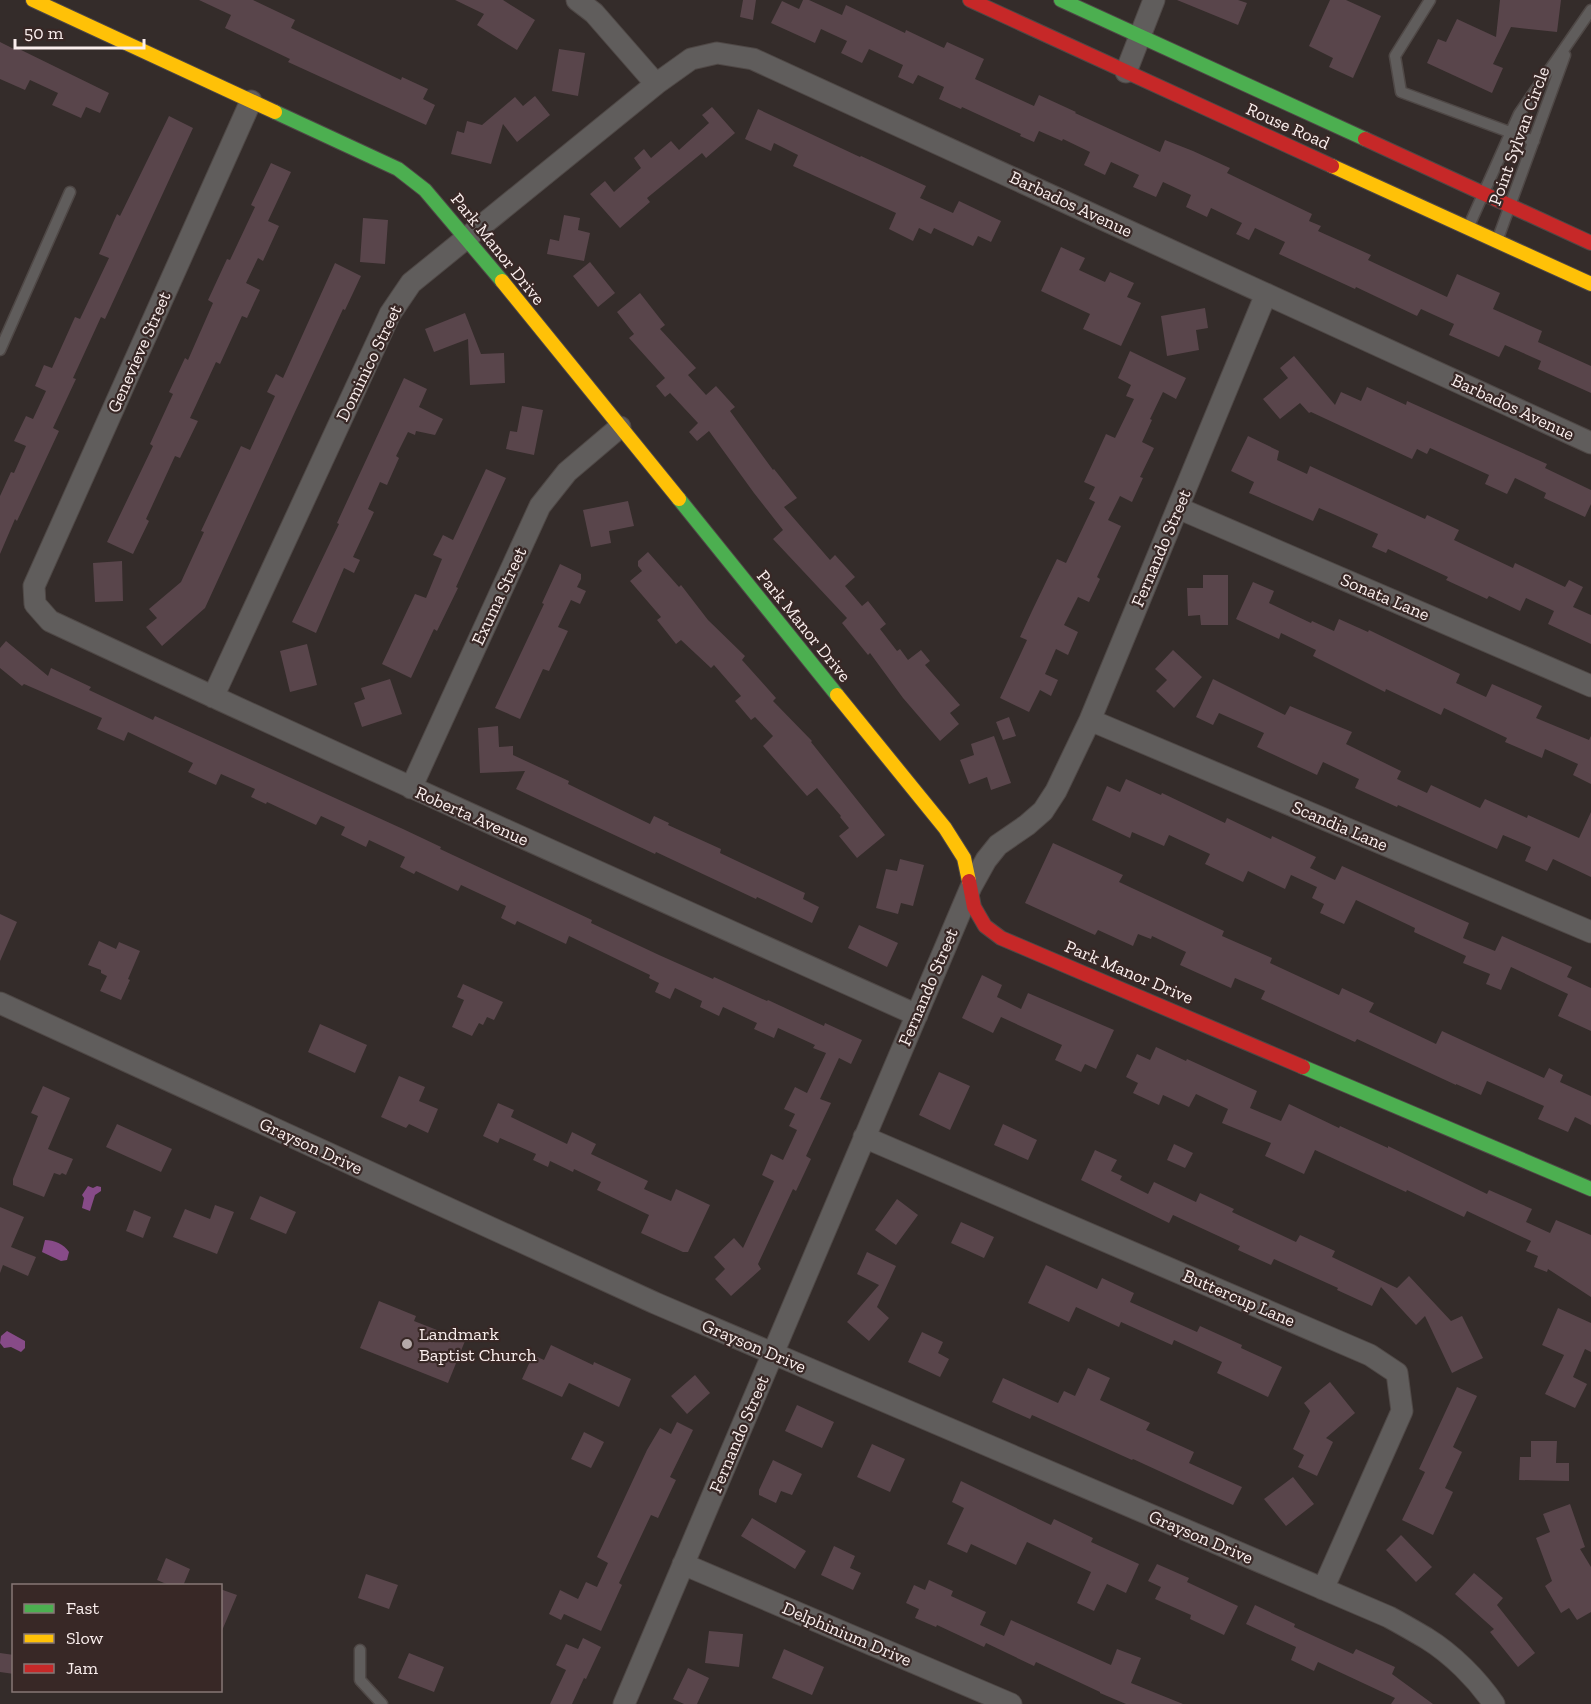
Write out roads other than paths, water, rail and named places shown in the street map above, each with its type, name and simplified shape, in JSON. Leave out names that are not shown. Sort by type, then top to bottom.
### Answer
[{"type":"street","name":"Park Manor Drive","points":[[33,0],[398,169],[425,190],[468,239],[945,828],[964,858],[974,907],[985,926],[1001,938],[1591,1189]]},
{"type":"street","points":[[577,0],[594,13],[656,84]]},
{"type":"street","name":"Rouse Road","points":[[970,0],[1591,284]]},
{"type":"street","name":"Rouse Road","points":[[1061,0],[1591,243]]},
{"type":"street","points":[[1126,72],[1154,0]]},
{"type":"street","name":"Barbados Avenue","points":[[656,84],[691,58],[717,53],[753,59],[1591,443]]},
{"type":"street","name":"Dominico Street","points":[[213,697],[390,314],[411,284],[656,84]]},
{"type":"street","name":"Genevieve Street","points":[[35,604],[34,586],[251,101]]},
{"type":"street","name":"Fernando Street","points":[[624,1704],[971,887],[986,860],[998,845],[1043,812],[1056,791],[1090,720],[1266,294]]},
{"type":"street","name":"Exuma Street","points":[[411,788],[540,506],[567,472],[620,427]]},
{"type":"street","name":"Sonata Lane","points":[[1178,508],[1591,686]]},
{"type":"street","name":"Roberta Avenue","points":[[35,604],[50,621],[213,697],[917,1015]]},
{"type":"street","name":"Scandia Lane","points":[[1090,720],[1591,932]]},
{"type":"street","name":"Grayson Drive","points":[[0,1003],[655,1303],[1389,1617],[1428,1639],[1453,1658],[1494,1704]]},
{"type":"street","name":"Buttercup Lane","points":[[864,1137],[1370,1354],[1397,1373],[1402,1411],[1323,1589]]},
{"type":"street","name":"Delphinium Drive","points":[[683,1564],[1011,1704]]},
{"type":"lane","points":[[1430,0],[1395,56],[1401,92],[1534,141]]},
{"type":"lane","name":"Point Sylvan Circle","points":[[1468,228],[1519,114],[1591,10]]},
{"type":"lane","name":"Point Sylvan Circle","points":[[1497,241],[1571,41]]},
{"type":"lane","points":[[0,350],[70,192]]},
{"type":"lane","points":[[360,1650],[360,1680],[382,1704]]},
{"type":"place","name":"Landmark Baptist Church","points":[[407,1344]]}]
